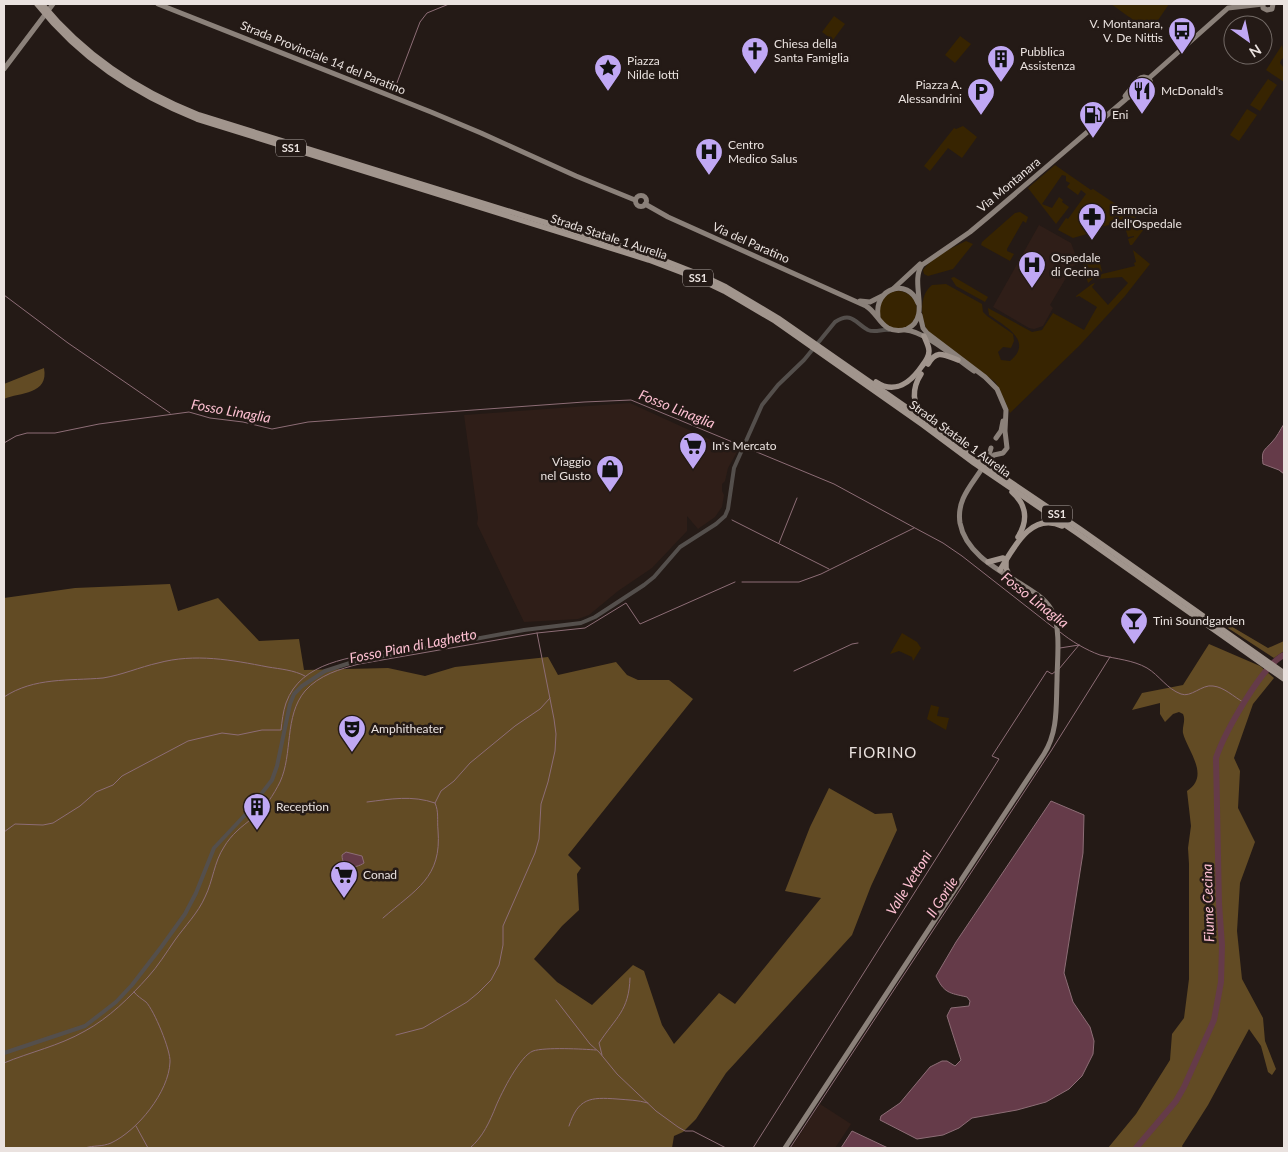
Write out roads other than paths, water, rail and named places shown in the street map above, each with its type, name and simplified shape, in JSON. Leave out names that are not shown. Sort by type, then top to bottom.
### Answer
[{"type":"highway","name":"Strada Statale 1 Aurelia","points":[[37,4],[50,21],[80,51],[120,80],[176,110],[197,119],[672,268],[700,279],[747,303],[808,342]]},
{"type":"highway","name":"Strada Statale 1 Aurelia","points":[[42,4],[83,47],[114,71],[178,106],[199,115],[674,264],[701,275],[750,300],[778,318],[818,350],[976,461]]},
{"type":"highway","points":[[861,376],[866,376],[886,387],[900,386],[908,382],[915,376],[928,355],[928,345],[924,336]]},
{"type":"highway","name":"Strada Statale 1 Aurelia","points":[[818,350],[861,376],[926,421],[1009,486],[1249,652],[1284,673]]},
{"type":"highway","points":[[926,421],[914,400],[914,390],[917,381],[930,360],[935,356],[946,355],[958,360]]},
{"type":"highway","name":"Strada Statale 1 Aurelia","points":[[988,470],[1080,529],[1284,679]]},
{"type":"highway","points":[[1009,486],[1023,505],[1026,518],[1005,559],[1010,577]]},
{"type":"highway","points":[[998,569],[1024,534],[1035,526],[1052,523],[1077,533]]},
{"type":"highway","points":[[988,562],[1005,559]]},
{"type":"main road","name":"Strada Provinciale 14 del Paratino","points":[[158,4],[481,133],[576,176],[636,200]]},
{"type":"main road","points":[[1148,79],[1228,8],[1232,6],[1263,4],[1263,8],[1267,10],[1272,9],[1274,4]]},
{"type":"main road","points":[[4,69],[52,5]]},
{"type":"main road","points":[[1143,77],[1148,79],[1151,84],[1150,88],[1146,91],[1140,90],[1137,81],[1143,77]]},
{"type":"main road","name":"Via Montanara","points":[[1098,123],[1101,117],[1128,93],[1137,81]]},
{"type":"main road","name":"Via Montanara","points":[[893,289],[917,266],[976,227],[1126,99],[1140,90]]},
{"type":"main road","name":"Via del Paratino","points":[[636,200],[636,204],[639,206],[646,204],[668,217],[850,298]]},
{"type":"main road","points":[[930,259],[920,267],[918,273],[921,321],[927,332],[985,377],[997,389],[1006,410],[1006,450],[984,463]]},
{"type":"main road","points":[[850,298],[866,302],[872,301],[893,289],[906,290],[917,299],[919,306]]},
{"type":"main road","points":[[878,316],[878,302],[882,295]]},
{"type":"main road","points":[[785,1148],[1047,749],[1056,722],[1057,625],[1053,613],[1043,599],[976,553],[968,544],[962,529],[960,517],[964,496],[984,463],[992,442],[1001,431],[1003,421],[1002,408],[998,395],[988,382],[924,336],[914,331],[890,329],[866,306],[850,298]]},
{"type":"main road","points":[[905,330],[917,320],[919,312]]},
{"type":"main road","points":[[996,438],[1006,441]]},
{"type":"main road","points":[[991,448],[997,454]]},
{"type":"street","points":[[4,1053],[85,1026],[106,1011],[132,985],[185,914],[196,893],[214,848],[245,815],[272,780],[277,766],[290,704],[294,694],[302,686],[325,671],[356,661],[524,630],[575,624],[590,620],[651,580],[685,544],[722,519],[728,509],[733,471],[740,450],[762,405],[835,322],[842,318],[851,318],[872,331],[896,331]]},
{"type":"street","points":[[872,331],[881,322]]},
{"type":"waterway","points":[[395,88],[420,22],[427,13],[449,4]]},
{"type":"waterway","points":[[4,295],[68,343],[170,413]]},
{"type":"waterway","name":"Fosso Linaglia","points":[[4,443],[16,436],[27,433],[55,433],[99,424],[189,412],[210,418],[243,422],[272,429],[308,422],[631,400],[834,484],[943,543],[1054,628]]},
{"type":"waterway","points":[[779,543],[797,498]]},
{"type":"waterway","points":[[732,520],[829,569]]},
{"type":"waterway","name":"Fosso Pian di Laghetto","points":[[742,582],[799,582],[821,574],[914,528]]},
{"type":"waterway","name":"Fosso Pian di Laghetto","points":[[4,1063],[65,1041],[94,1026],[119,1007],[152,973],[202,903],[208,891],[218,859],[227,843],[237,831],[261,811],[278,787],[284,771],[291,723],[298,701],[311,685],[323,677],[359,664],[537,633],[585,628],[626,603],[640,624],[735,582]]},
{"type":"waterway","name":"Fosso Linaglia","points":[[1060,632],[1095,653],[1142,665],[1171,689],[1181,694],[1185,695],[1213,686],[1225,690],[1243,702]]},
{"type":"waterway","points":[[396,1035],[423,1028],[467,1002],[491,980],[499,965],[503,945],[503,926],[535,853],[539,839],[541,804],[555,751],[556,734],[554,719],[537,633]]},
{"type":"waterway","points":[[794,671],[858,643]]},
{"type":"waterway","points":[[1060,648],[1079,645]]},
{"type":"waterway","name":"Valle Vettoni","points":[[1059,669],[1079,645]]},
{"type":"waterway","points":[[4,832],[15,824],[43,825],[53,823],[80,806],[96,792],[113,785],[122,776],[188,741],[222,733],[238,735],[262,730],[281,730],[286,703],[293,689],[303,678],[315,670],[344,659],[389,650],[390,652]]},
{"type":"waterway","name":"Fiume Cecina","points":[[1136,1148],[1176,1101],[1214,1020],[1221,982],[1222,945],[1219,904],[1216,758],[1227,733],[1245,701],[1265,672],[1275,661],[1284,655]]},
{"type":"waterway","name":"Il Gorile","points":[[790,1148],[1051,751],[1110,657]]},
{"type":"waterway","points":[[4,697],[27,686],[40,683],[103,678],[158,663],[186,658],[241,662],[287,670],[305,676]]},
{"type":"waterway","name":"Valle Vettoni","points":[[753,1148],[999,759],[992,756],[1047,671],[1052,674],[1056,671]]},
{"type":"waterway","points":[[383,918],[416,890],[431,871],[436,860],[438,846],[435,803],[441,791],[454,781],[470,763],[515,726],[540,709],[550,698]]},
{"type":"waterway","points":[[367,802],[410,798],[435,803]]},
{"type":"waterway","points":[[602,1055],[599,1043],[624,1006],[630,978]]},
{"type":"waterway","points":[[85,1148],[111,1143],[131,1130],[158,1098],[168,1074],[170,1057],[161,1031],[149,1006],[134,992]]},
{"type":"waterway","points":[[556,1000],[590,1044],[617,1074],[656,1111],[685,1131],[693,1131],[726,1148]]},
{"type":"waterway","points":[[470,1148],[475,1144],[489,1123],[507,1084],[517,1067],[528,1054],[533,1051],[546,1049],[596,1050]]},
{"type":"waterway","points":[[569,1126],[576,1110],[586,1101],[592,1099],[617,1099],[648,1103]]},
{"type":"waterway","points":[[136,1126],[148,1148]]},
{"type":"place","name":"V. Montanara, V. De Nittis","points":[[1182,55]]},
{"type":"place","name":"Chiesa della Santa Famiglia","points":[[755,75]]},
{"type":"place","name":"Pubblica Assistenza","points":[[1001,83]]},
{"type":"place","name":"Piazza Nilde Iotti","points":[[608,92]]},
{"type":"place","name":"McDonald's","points":[[1142,115]]},
{"type":"place","name":"Piazza A. Alessandrini","points":[[981,116]]},
{"type":"place","name":"Eni","points":[[1093,139]]},
{"type":"place","name":"Centro Medico Salus","points":[[709,176]]},
{"type":"place","name":"Farmacia dell'Ospedale","points":[[1092,241]]},
{"type":"place","name":"Ospedale di Cecina","points":[[1032,289]]},
{"type":"place","name":"In's Mercato","points":[[693,470]]},
{"type":"place","name":"Viaggio nel Gusto","points":[[610,493]]},
{"type":"place","name":"Tinì Soundgarden","points":[[1134,645]]},
{"type":"place","name":"Amphitheater","points":[[352,753]]},
{"type":"place","name":"Reception","points":[[257,831]]},
{"type":"place","name":"Conad","points":[[344,899]]},
{"type":"district","name":"FIORINO","points":[[883,753]]}]
